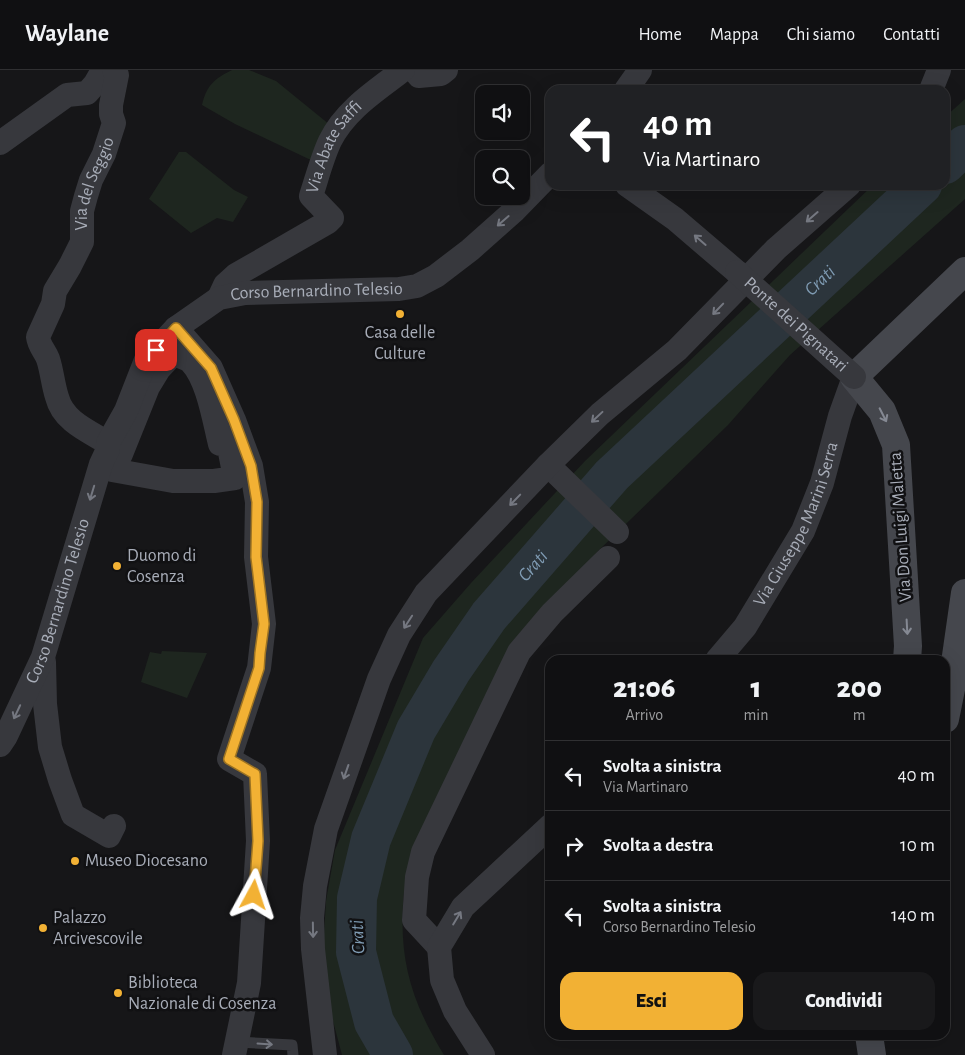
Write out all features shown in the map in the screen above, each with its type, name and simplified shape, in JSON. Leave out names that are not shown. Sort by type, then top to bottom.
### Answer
[{"type":"street","points":[[0,143],[67,95],[87,93],[103,70]]},
{"type":"street","name":"Via del Seggio","points":[[108,443],[78,425],[65,414],[57,400],[48,358],[39,343],[38,337],[53,304],[55,291],[82,242],[82,211],[86,196],[91,180],[104,154],[114,123],[111,105],[117,75],[114,70]]},
{"type":"street","name":"Via Abate Saffi","points":[[219,298],[225,285],[236,275],[332,218],[311,196],[330,140],[342,121],[403,70]]},
{"type":"street","points":[[414,70],[419,76],[441,74],[446,70]]},
{"type":"street","points":[[630,85],[640,70]]},
{"type":"street","points":[[933,85],[939,70]]},
{"type":"street","name":"Corso Bernardino Telesio","points":[[0,745],[6,736],[44,652],[101,464],[108,449],[108,443],[126,410],[146,360],[176,328],[219,298],[245,293],[399,289],[417,286],[436,276],[470,250],[515,210],[545,179]]},
{"type":"street","name":"Ponte dei Pignatari","points":[[634,190],[675,219],[854,377]]},
{"type":"street","points":[[325,1055],[313,949],[312,918],[315,886],[326,829],[379,679],[399,635],[426,593],[548,465],[600,414],[677,350],[776,249],[843,190]]},
{"type":"street","points":[[854,377],[965,271]]},
{"type":"street","points":[[176,328],[234,420],[251,466],[257,502],[256,557],[264,624],[259,668],[229,759],[255,774],[258,841],[249,983],[236,1049]]},
{"type":"street","points":[[173,354],[190,360],[205,372],[206,390],[220,444],[228,442],[236,478],[214,481],[173,481],[112,470],[121,454],[148,388],[159,369],[173,354]]},
{"type":"street","name":"Via Giuseppe Marini Serra","points":[[722,655],[745,627],[803,531],[822,483],[840,416],[854,377]]},
{"type":"street","name":"Via Don Luigi Maletta","points":[[854,377],[882,411],[896,445],[907,655]]},
{"type":"street","points":[[548,465],[617,532]]},
{"type":"street","points":[[439,947],[414,920],[418,877],[423,852],[519,652],[552,613],[608,558]]},
{"type":"street","points":[[950,694],[964,607]]},
{"type":"street","points":[[44,652],[45,704],[50,746],[72,815],[109,836],[114,826]]},
{"type":"street","points":[[483,1055],[455,1012],[442,980],[439,947],[463,907],[545,831]]},
{"type":"street","points":[[870,1040],[872,1055]]},
{"type":"lane","points":[[236,1049],[292,1050]]},
{"type":"shaded area","points":[[232,70],[249,70],[276,81],[335,129],[315,162],[235,124],[202,105],[206,92],[212,83],[220,76]]},
{"type":"shaded area","points":[[965,99],[965,199],[790,355],[728,425],[598,551],[508,657],[404,892],[403,937],[409,977],[423,1015],[444,1055],[342,1055],[332,1017],[323,950],[326,901],[335,850],[423,638],[471,583],[585,461],[868,190],[950,190],[950,112]]},
{"type":"shaded area","points":[[179,152],[186,152],[234,190],[248,197],[233,222],[217,218],[191,233],[149,199]]},
{"type":"shaded area","points":[[162,651],[207,653],[187,698],[141,682],[150,652],[161,654]]},
{"type":"waterway","name":"Crati","points":[[950,159],[965,145]]},
{"type":"waterway","name":"Crati","points":[[393,1055],[374,1022],[356,952],[357,898],[371,839],[416,730],[451,671],[489,616],[612,475],[917,190]]},
{"type":"place","name":"Casa delle Culture","points":[[400,314]]},
{"type":"place","name":"Duomo di Cosenza","points":[[117,566]]},
{"type":"place","name":"Museo Diocesano","points":[[75,861]]},
{"type":"place","name":"Palazzo Arcivescovile","points":[[43,928]]},
{"type":"place","name":"Biblioteca Nazionale di Cosenza","points":[[118,993]]},
{"type":"route","points":[[156,350],[176,328],[211,368],[234,420],[251,466],[257,502],[256,557],[264,624],[259,668],[229,759],[255,774],[258,841],[254,895]]}]
